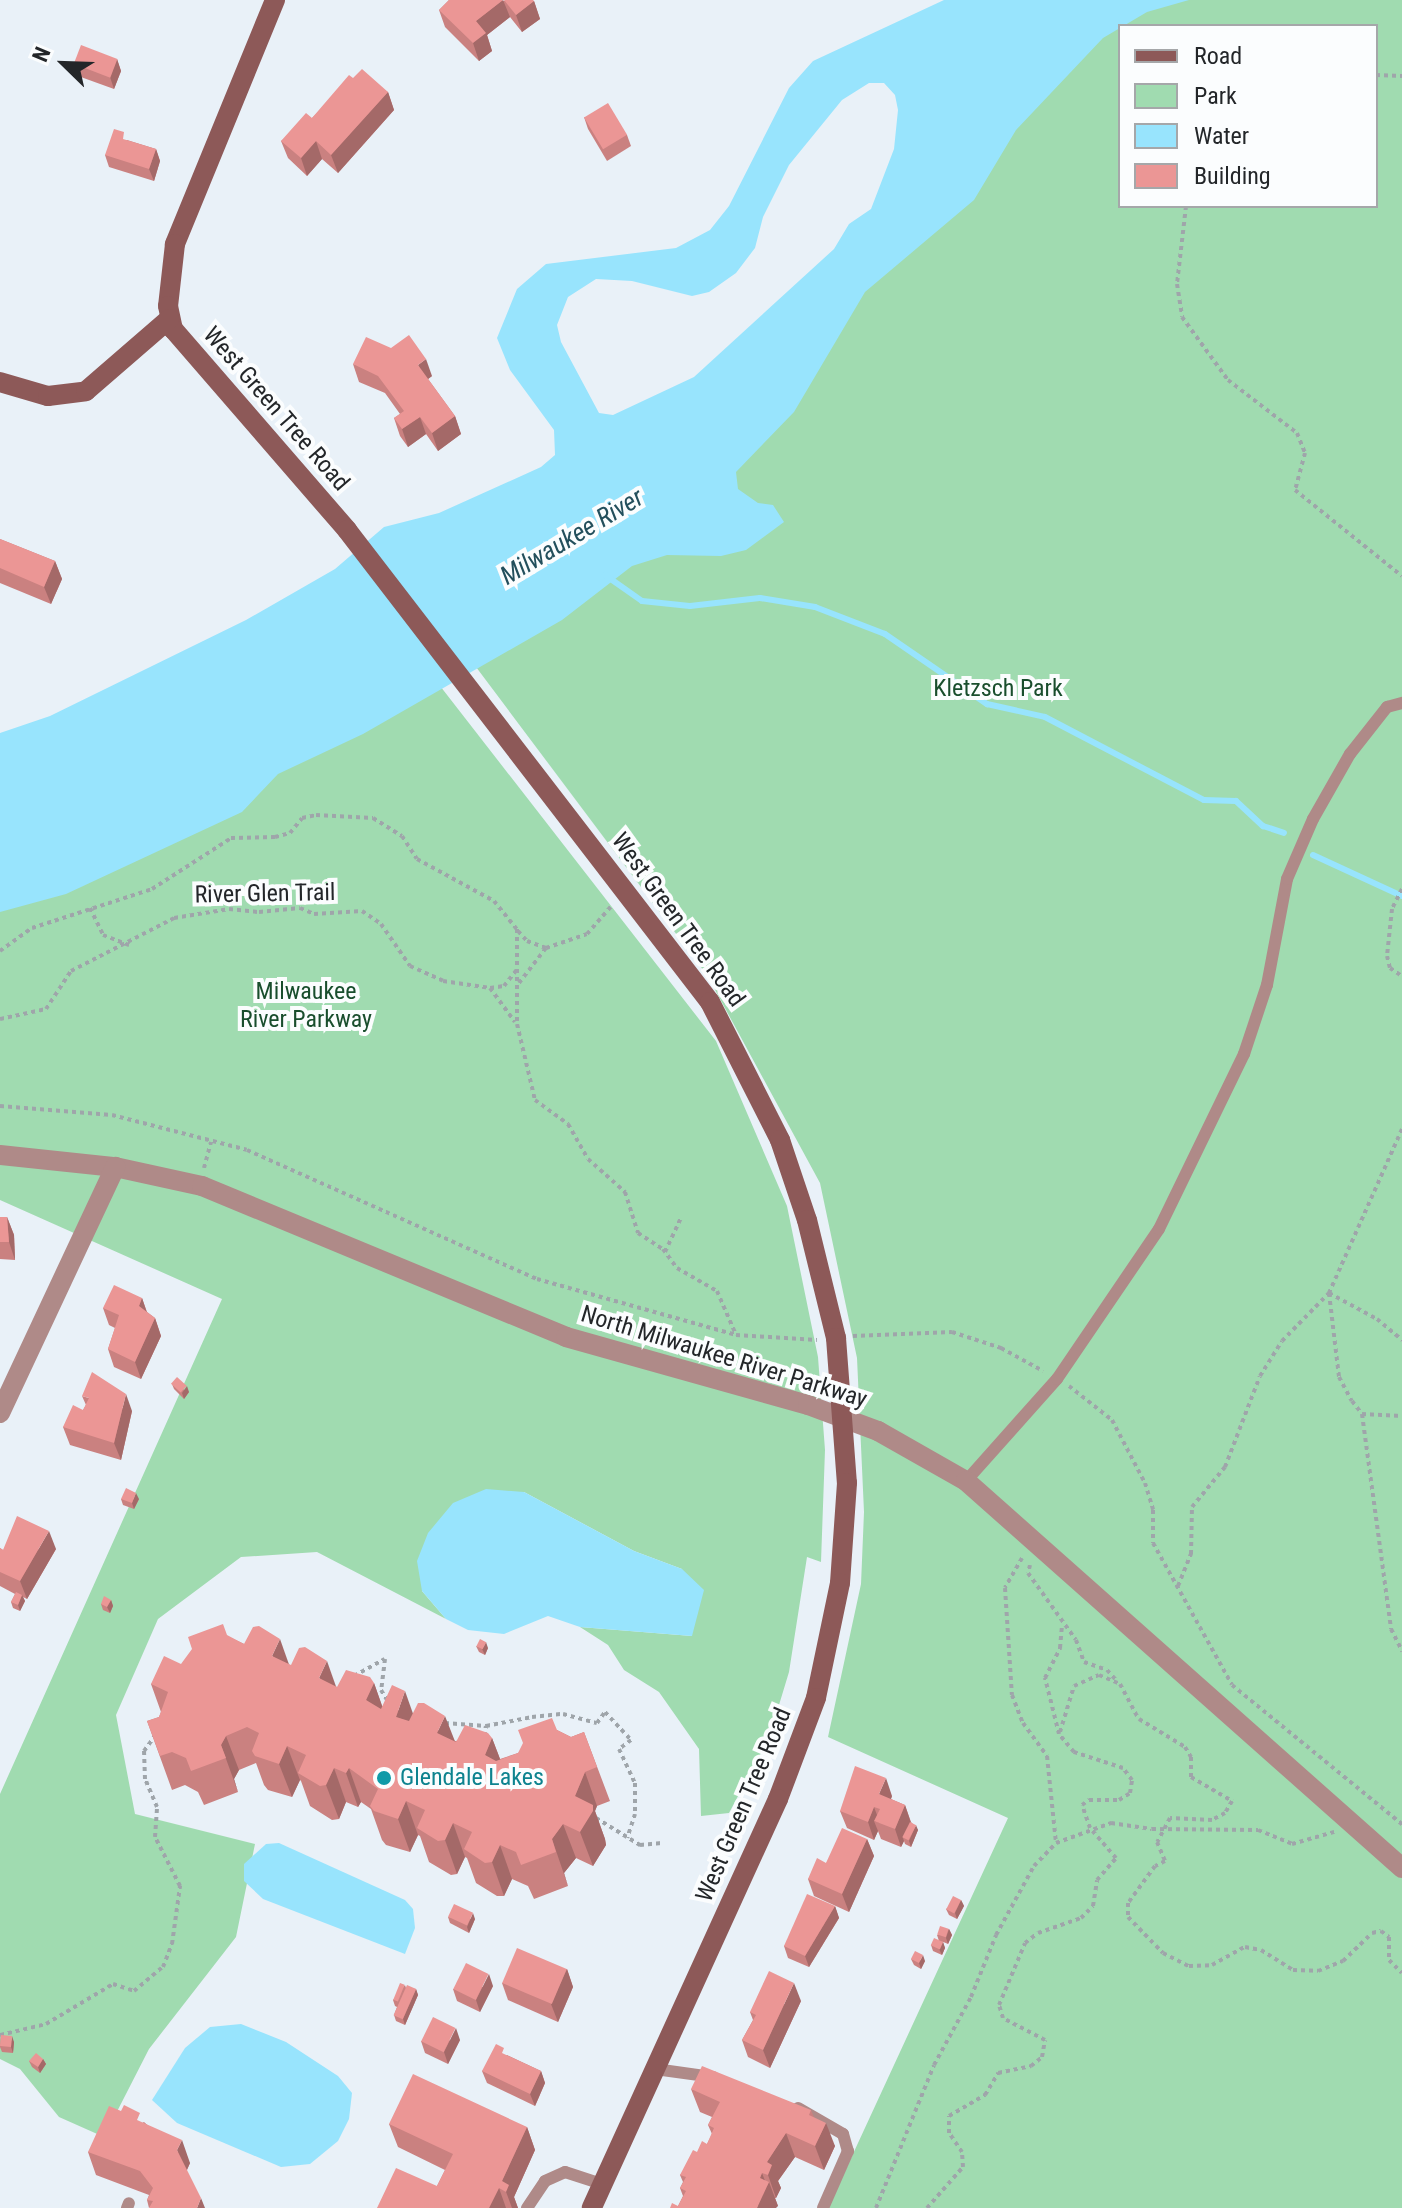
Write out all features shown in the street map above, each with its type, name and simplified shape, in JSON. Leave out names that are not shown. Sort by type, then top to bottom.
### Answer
[{"type":"street","name":"West Green Tree Road","points":[[275,0],[186,208],[171,265],[169,319],[182,342],[347,530],[665,939],[710,1002],[752,1077],[807,1220],[836,1338],[847,1483],[840,1583],[816,1698],[778,1799],[592,2208]]},
{"type":"street","points":[[0,382],[48,396],[86,391],[169,319]]},
{"type":"street","name":"North Milwaukee River Parkway","points":[[0,1155],[115,1167],[199,1186],[254,1204],[566,1337],[843,1417],[966,1481],[1402,1868]]},
{"type":"street","points":[[0,1413],[115,1167]]},
{"type":"lane","points":[[966,1481],[1057,1379],[1159,1229],[1244,1054],[1267,985],[1287,879],[1313,819],[1350,754],[1387,707],[1402,703]]},
{"type":"lane","points":[[655,2069],[726,2078]]},
{"type":"lane","points":[[780,2100],[820,2117],[843,2134],[848,2151],[823,2208]]},
{"type":"lane","points":[[527,2208],[545,2181],[565,2172],[603,2184]]},
{"type":"path","points":[[1378,75],[1402,76]]},
{"type":"path","points":[[1186,208],[1177,284],[1182,317],[1228,380],[1297,433],[1305,453],[1295,490],[1402,576]]},
{"type":"path","name":"River Glen Trail","points":[[0,951],[32,928],[152,889],[231,838],[275,837],[290,833],[302,818],[355,814],[388,827],[417,859],[494,901],[527,941],[546,948]]},
{"type":"path","points":[[1402,889],[1394,902],[1387,956],[1390,968],[1402,976]]},
{"type":"path","points":[[519,983],[546,948],[587,934],[614,903]]},
{"type":"path","points":[[90,908],[103,935],[129,945]]},
{"type":"path","name":"River Glen Trail","points":[[0,1019],[46,1009],[71,971],[192,912],[362,911],[381,924],[410,966],[443,981],[490,988]]},
{"type":"path","points":[[517,929],[520,963],[517,1024],[535,1100],[568,1124],[588,1159],[625,1192],[638,1233],[665,1252],[677,1268],[717,1291],[736,1335]]},
{"type":"path","points":[[517,1024],[490,988],[504,986],[520,963]]},
{"type":"path","points":[[0,1106],[112,1115],[212,1141],[291,1168],[537,1279],[736,1335],[813,1341]]},
{"type":"path","points":[[1178,1586],[1191,1554],[1192,1507],[1225,1467],[1260,1376],[1282,1341],[1329,1293],[1402,1129]]},
{"type":"path","points":[[199,1186],[212,1141]]},
{"type":"path","points":[[665,1252],[681,1217]]},
{"type":"path","points":[[1329,1293],[1402,1340]]},
{"type":"path","points":[[1329,1293],[1339,1377],[1362,1414],[1391,1629],[1402,1651]]},
{"type":"path","points":[[858,1335],[952,1332],[1001,1348],[1046,1372]]},
{"type":"path","points":[[1068,1385],[1112,1420],[1145,1483],[1153,1510],[1153,1543],[1232,1685],[1402,1824]]},
{"type":"path","points":[[1362,1414],[1402,1416]]},
{"type":"path","points":[[1035,1543],[1028,1573],[1076,1640],[1084,1662],[1107,1670],[1120,1684],[1139,1719],[1160,1737],[1185,1747],[1191,1757],[1191,1777],[1232,1801],[1212,1820],[1170,1818],[1157,1842],[1165,1861],[1155,1866],[1128,1903],[1128,1917],[1163,1953],[1189,1966],[1212,1965],[1245,1947],[1261,1950],[1293,1970],[1318,1971],[1343,1961],[1372,1933],[1381,1931],[1389,1937],[1389,1960],[1402,1973]]},
{"type":"path","points":[[1035,1543],[1005,1588],[1003,1615],[1016,1709],[1047,1756],[1056,1843]]},
{"type":"path","points":[[927,2208],[963,2167],[962,2152],[949,2133],[949,2116],[985,2095],[998,2073],[1031,2066],[1042,2057],[1045,2040],[1003,2018],[999,2005],[1025,1943],[1038,1933],[1081,1918],[1093,1906],[1097,1880],[1116,1858],[1090,1828],[1082,1805],[1089,1800],[1119,1800],[1130,1793],[1132,1780],[1123,1768],[1074,1752],[1059,1734],[1045,1678],[1060,1648],[1062,1624]]},
{"type":"path","points":[[349,1682],[385,1659],[381,1690],[392,1713]]},
{"type":"path","points":[[1059,1734],[1074,1686],[1099,1675],[1120,1684]]},
{"type":"path","points":[[433,1728],[447,1722],[486,1726],[563,1714],[597,1723],[605,1712],[619,1722],[631,1740],[619,1749],[635,1783],[635,1814],[627,1838]]},
{"type":"path","points":[[482,1747],[486,1726]]},
{"type":"path","points":[[0,2035],[46,2024],[113,1984],[134,1991],[163,1967],[172,1944],[180,1886],[157,1849],[157,1807],[145,1779],[144,1751],[150,1739],[168,1736]]},
{"type":"path","points":[[592,1816],[640,1845],[662,1843]]},
{"type":"path","points":[[876,2208],[934,2065],[971,1997],[996,1935],[1034,1866],[1056,1843],[1090,1828],[1111,1823],[1162,1828],[1258,1830],[1304,1844],[1329,1836],[1348,1822]]},
{"type":"green space","name":"Kletzsch Park","points":[[1055,0],[1402,0],[1402,2208],[828,2208],[1008,1818],[828,1737],[861,1584],[864,1512],[857,1358],[820,1183],[707,975],[476,667],[759,365]]},
{"type":"green space","name":"Milwaukee River Parkway","points":[[437,682],[716,1041],[787,1206],[818,1357],[825,1450],[821,1562],[807,1557],[789,1672],[769,1738],[729,1813],[701,1816],[699,1749],[659,1692],[624,1670],[608,1645],[580,1627],[692,1636],[682,1569],[634,1551],[524,1492],[422,1591],[446,1619],[317,1552],[241,1557],[158,1619],[116,1715],[135,1814],[255,1844],[236,1937],[149,2049],[104,2137],[59,2117],[20,2069],[0,2059],[0,1794],[222,1299],[0,1200],[0,803]]},
{"type":"water","name":"Milwaukee River","points":[[944,0],[1189,0],[1147,12],[1127,24],[1118,24],[1118,29],[1103,38],[1016,130],[974,200],[865,292],[794,412],[736,472],[738,489],[758,503],[773,505],[784,522],[746,550],[721,556],[667,555],[632,566],[562,620],[363,734],[278,774],[242,812],[66,894],[0,912],[0,733],[50,716],[246,620],[335,569],[384,527],[439,513],[541,467],[555,455],[554,430],[510,370],[497,338],[517,289],[546,264],[676,248],[710,230],[729,206],[789,88],[813,61]],"holes":[[[869,83],[884,83],[895,95],[898,110],[894,149],[871,209],[849,224],[834,249],[694,377],[613,415],[599,413],[561,342],[557,325],[568,297],[596,279],[632,281],[692,296],[709,292],[736,273],[755,248],[763,217],[789,165],[842,100]]]},
{"type":"water","points":[[486,1489],[524,1492],[634,1551],[682,1569],[704,1590],[692,1636],[580,1627],[548,1616],[504,1634],[468,1630],[446,1619],[422,1591],[417,1561],[428,1533],[453,1503]]},
{"type":"water","points":[[279,1843],[405,1900],[413,1909],[415,1928],[405,1954],[263,1899],[244,1881],[244,1864],[266,1844]]},
{"type":"water","points":[[241,2024],[286,2042],[338,2076],[352,2093],[349,2119],[338,2141],[310,2164],[281,2167],[177,2123],[152,2100],[185,2048],[210,2027]]},
{"type":"building","points":[[449,0],[503,0],[476,21],[486,33],[473,43],[439,10]]},
{"type":"building","points":[[504,0],[533,0],[534,1],[516,15]]},
{"type":"building","points":[[81,45],[117,59],[110,78],[74,64]]},
{"type":"building","points":[[362,69],[388,92],[331,155],[316,141],[301,158],[281,141],[306,113],[312,118],[349,75],[353,78]]},
{"type":"building","points":[[608,103],[627,135],[603,149],[584,117]]},
{"type":"building","points":[[114,129],[124,132],[123,139],[156,149],[149,169],[105,155]]},
{"type":"building","points":[[409,335],[426,359],[418,365],[455,416],[432,433],[420,417],[402,429],[394,418],[404,411],[378,376],[353,364],[366,337],[391,348]]},
{"type":"building","points":[[0,539],[55,561],[44,587],[0,568]]},
{"type":"building","points":[[0,1217],[7,1217],[9,1242],[0,1242]]},
{"type":"building","points":[[114,1285],[142,1298],[139,1306],[155,1318],[135,1362],[108,1349],[119,1315],[103,1308]]},
{"type":"building","points":[[92,1372],[126,1394],[114,1443],[63,1427],[73,1405],[83,1410],[89,1398],[82,1396]]},
{"type":"building","points":[[177,1377],[187,1386],[181,1392],[171,1384]]},
{"type":"building","points":[[126,1488],[136,1493],[132,1503],[121,1499]]},
{"type":"building","points":[[17,1516],[49,1531],[20,1581],[0,1572],[0,1548],[3,1550]]},
{"type":"building","points":[[16,1592],[22,1595],[18,1605],[11,1602]]},
{"type":"building","points":[[104,1596],[111,1600],[107,1607],[101,1604]]},
{"type":"building","name":"Glendale Lakes","points":[[223,1624],[227,1635],[244,1644],[253,1627],[259,1626],[280,1639],[272,1656],[291,1665],[299,1648],[305,1647],[327,1661],[319,1678],[337,1687],[346,1670],[370,1677],[374,1683],[366,1700],[381,1709],[392,1685],[405,1691],[396,1717],[409,1721],[418,1703],[424,1703],[445,1716],[437,1733],[456,1742],[465,1725],[488,1733],[492,1738],[485,1755],[496,1761],[518,1753],[523,1743],[518,1730],[552,1718],[557,1730],[571,1737],[584,1732],[597,1767],[585,1772],[575,1796],[593,1805],[593,1811],[580,1832],[563,1824],[552,1839],[556,1852],[521,1865],[516,1852],[500,1845],[492,1862],[485,1863],[464,1849],[472,1832],[453,1823],[445,1840],[438,1841],[417,1828],[425,1810],[406,1801],[398,1819],[374,1811],[370,1806],[378,1789],[349,1768],[346,1773],[334,1768],[326,1785],[320,1786],[298,1773],[306,1755],[287,1746],[279,1764],[255,1756],[252,1751],[259,1733],[247,1727],[226,1736],[221,1745],[226,1758],[191,1771],[186,1758],[172,1752],[160,1756],[147,1721],[159,1717],[168,1692],[151,1684],[164,1656],[181,1664],[192,1649],[188,1637]]},
{"type":"building","points":[[480,1639],[486,1642],[483,1649],[476,1646]]},
{"type":"building","points":[[855,1766],[886,1778],[879,1794],[905,1805],[895,1829],[874,1821],[880,1809],[874,1807],[868,1822],[840,1811]]},
{"type":"building","points":[[910,1822],[916,1825],[909,1840],[902,1837]]},
{"type":"building","points":[[842,1828],[867,1839],[842,1894],[808,1879],[817,1858],[826,1863]]},
{"type":"building","points":[[807,1894],[835,1906],[805,1956],[784,1946]]},
{"type":"building","points":[[953,1896],[961,1900],[954,1913],[946,1909]]},
{"type":"building","points":[[454,1904],[473,1913],[467,1926],[448,1917]]},
{"type":"building","points":[[940,1926],[949,1929],[946,1937],[937,1935]]},
{"type":"building","points":[[934,1938],[943,1942],[940,1949],[931,1945]]},
{"type":"building","points":[[517,1948],[567,1969],[552,2004],[502,1983]]},
{"type":"building","points":[[915,1951],[923,1955],[919,1963],[911,1959]]},
{"type":"building","points":[[466,1963],[488,1974],[476,2000],[453,1989]]},
{"type":"building","points":[[769,1971],[794,1983],[763,2050],[742,2040],[756,2015],[750,2012]]},
{"type":"building","points":[[400,1983],[405,1985],[398,2002],[393,2000]]},
{"type":"building","points":[[407,1985],[416,1989],[403,2019],[394,2015]]},
{"type":"building","points":[[433,2017],[455,2028],[444,2052],[421,2041]]},
{"type":"building","points":[[1,2035],[12,2036],[11,2047],[0,2046]]},
{"type":"building","points":[[496,2044],[504,2048],[502,2053],[541,2071],[530,2094],[482,2071]]},
{"type":"building","points":[[36,2053],[43,2059],[38,2067],[29,2061]]},
{"type":"building","points":[[702,2066],[811,2110],[809,2115],[826,2123],[815,2146],[786,2133],[767,2162],[772,2165],[768,2175],[762,2173],[760,2178],[769,2182],[757,2208],[670,2208],[672,2203],[678,2206],[686,2191],[680,2188],[686,2177],[680,2175],[693,2150],[697,2152],[702,2141],[707,2144],[714,2128],[708,2125],[720,2102],[691,2089]]},
{"type":"building","points":[[413,2074],[527,2127],[502,2181],[509,2185],[506,2192],[499,2188],[489,2208],[377,2208],[396,2168],[437,2186],[453,2154],[389,2124]]},
{"type":"building","points":[[124,2105],[140,2113],[137,2120],[182,2140],[177,2150],[201,2198],[197,2208],[149,2208],[153,2201],[147,2200],[153,2188],[140,2171],[88,2152],[109,2106],[121,2111]]},
{"type":"waterway","points":[[605,575],[642,601],[690,606],[760,598],[815,607],[885,634],[987,704],[1045,717],[1204,800],[1236,801],[1263,826],[1284,833]]},
{"type":"waterway","points":[[1313,855],[1402,896]]},
{"type":"place","name":"Glendale Lakes","points":[[384,1778]]}]
